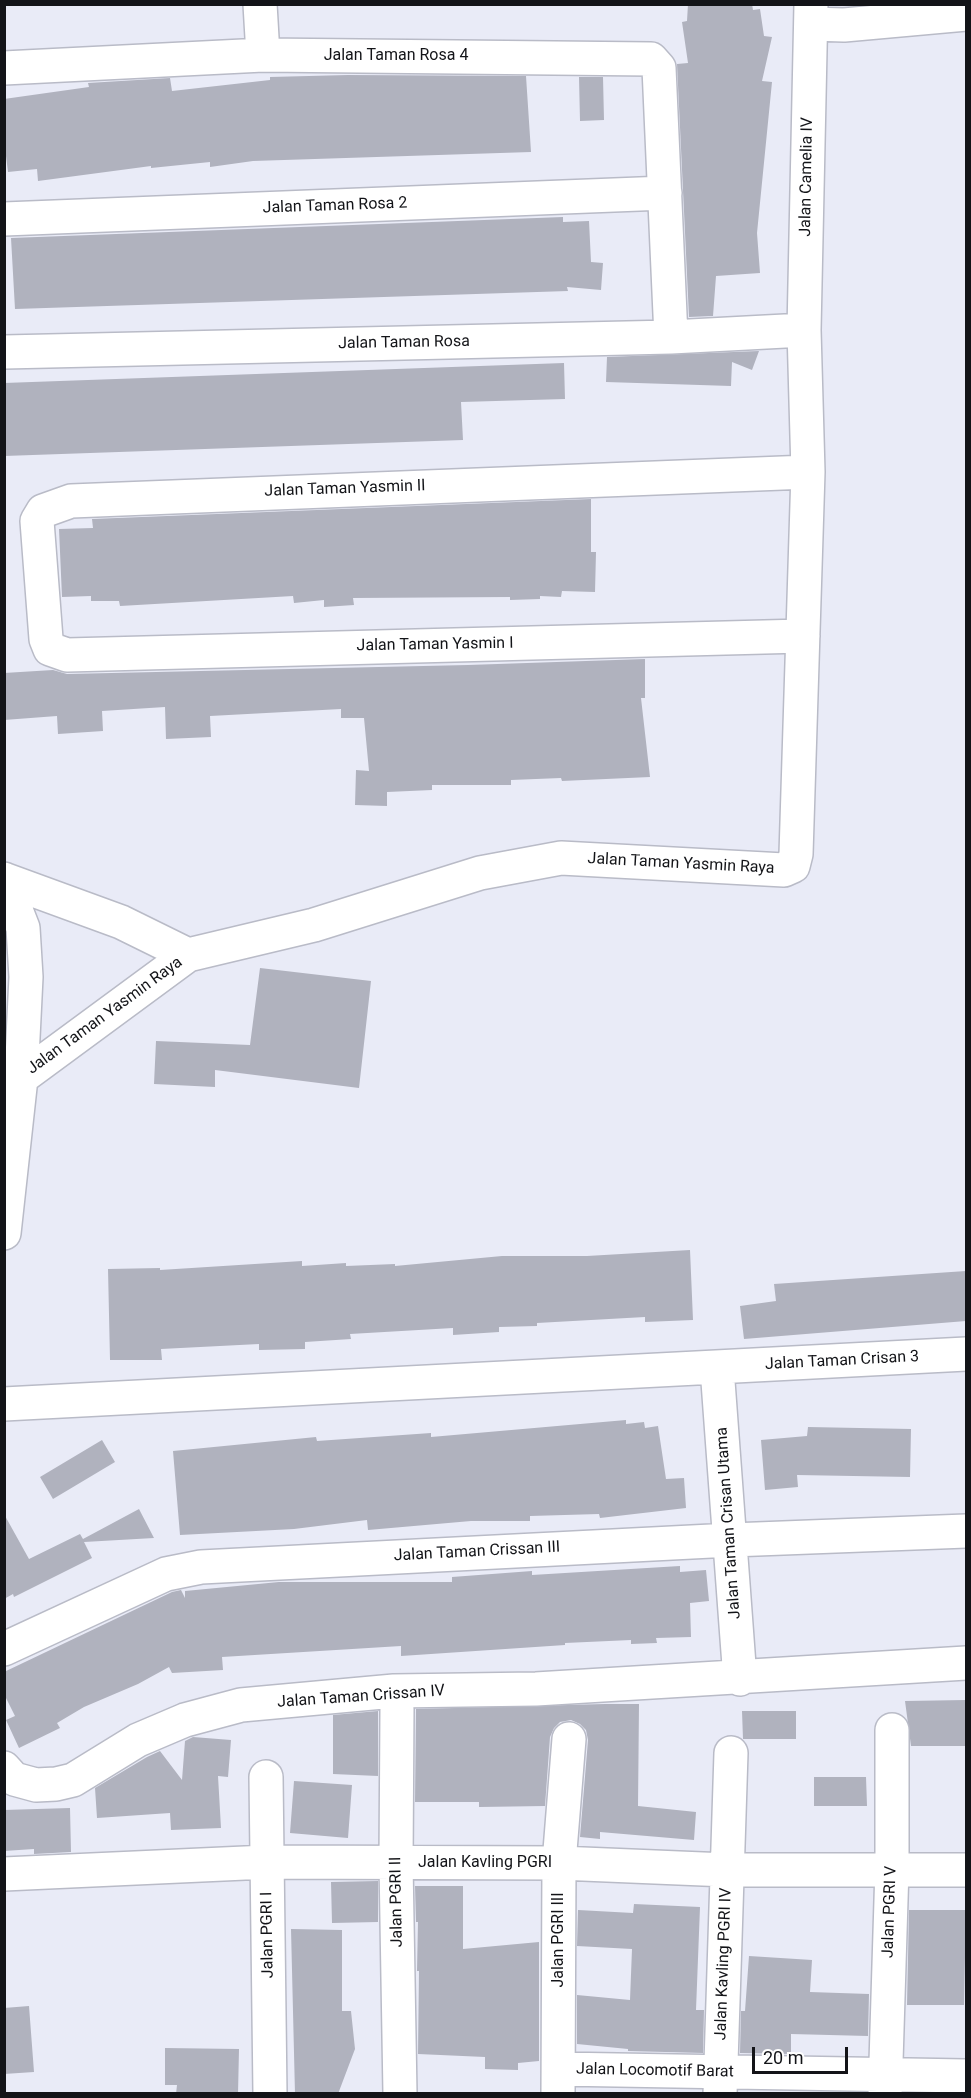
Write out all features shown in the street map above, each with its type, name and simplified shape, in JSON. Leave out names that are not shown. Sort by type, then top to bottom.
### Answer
[{"type":"street","points":[[260,4],[263,55]]},
{"type":"street","name":"Jalan Camelia IV","points":[[804,330],[811,14],[966,14]]},
{"type":"street","name":"Jalan Taman Rosa 4","points":[[4,68],[263,55],[651,59],[659,68],[671,337]]},
{"type":"street","name":"Jalan Taman Rosa 2","points":[[4,219],[665,193]]},
{"type":"street","name":"Jalan Taman Rosa","points":[[5,352],[671,337],[804,330]]},
{"type":"street","name":"Jalan Taman Yasmin Raya","points":[[21,1078],[188,955],[314,926],[480,873],[561,858],[784,870],[793,866],[796,854],[808,472],[804,330]]},
{"type":"street","name":"Jalan Taman Yasmin II","points":[[67,655],[50,649],[46,639],[38,521],[43,512],[71,501],[808,472]]},
{"type":"street","name":"Jalan Taman Yasmin I","points":[[67,655],[803,636]]},
{"type":"street","points":[[4,1233],[21,1078],[26,977],[23,928],[5,879]]},
{"type":"street","name":"Jalan Taman Yasmin Raya","points":[[5,879],[121,922],[188,955]]},
{"type":"street","name":"Jalan Taman Crisan 3","points":[[4,1404],[966,1354]]},
{"type":"street","name":"Jalan Taman Crisan Utama","points":[[717,1368],[740,1679]]},
{"type":"street","name":"Jalan Taman Crissan III","points":[[4,1649],[165,1574],[201,1567],[730,1540],[966,1531]]},
{"type":"street","name":"Jalan Taman Crissan IV","points":[[8,1777],[36,1785],[74,1780],[138,1740],[185,1720],[241,1705],[394,1691],[536,1689],[740,1679],[966,1663]]},
{"type":"street","name":"Jalan PGRI II","points":[[397,1710],[396,1863],[400,2094]]},
{"type":"street","name":"Jalan PGRI V","points":[[885,2084],[892,1868],[892,1731]]},
{"type":"street","name":"Jalan PGRI III","points":[[558,2081],[559,1863],[569,1739]]},
{"type":"street","name":"Jalan Kavling PGRI IV","points":[[720,2083],[731,1753]]},
{"type":"street","name":"Jalan PGRI I","points":[[266,1776],[270,2094]]},
{"type":"street","name":"Jalan Kavling PGRI","points":[[4,1874],[267,1862],[559,1863],[727,1870],[892,1868],[966,1870]]},
{"type":"street","name":"Jalan Locomotif Barat","points":[[558,2081],[885,2084],[966,2076]]},
{"type":"building","points":[[688,4],[752,4],[753,10],[760,9],[764,36],[772,37],[762,81],[772,82],[757,233],[760,273],[716,276],[713,316],[689,317],[677,64],[688,63],[682,22],[687,21]]},
{"type":"building","points":[[526,76],[531,152],[253,161],[210,167],[210,162],[151,168],[151,166],[38,181],[37,169],[8,172],[4,140],[4,99],[89,87],[88,83],[170,78],[172,91],[270,80],[270,77]]},
{"type":"building","points":[[579,77],[603,77],[604,120],[580,121]]},
{"type":"building","points":[[563,217],[563,222],[589,221],[591,262],[603,263],[601,290],[567,287],[568,291],[15,309],[11,238]]},
{"type":"building","points":[[759,351],[752,370],[732,362],[731,386],[606,382],[607,357]]},
{"type":"building","points":[[564,363],[565,399],[461,402],[463,440],[4,456],[4,383]]},
{"type":"building","points":[[591,499],[591,552],[596,552],[595,592],[562,591],[561,597],[540,596],[540,599],[510,600],[510,597],[353,598],[354,605],[324,607],[324,600],[294,603],[293,596],[120,606],[119,601],[91,601],[91,596],[62,597],[59,529],[93,528],[92,519]]},
{"type":"building","points":[[645,659],[645,698],[641,698],[650,777],[562,781],[561,778],[511,780],[511,785],[432,785],[432,790],[387,792],[387,806],[355,805],[356,770],[369,771],[364,718],[341,718],[341,709],[210,716],[211,737],[166,739],[165,707],[102,711],[103,731],[58,734],[57,716],[4,720],[4,673],[53,670],[67,674]]},
{"type":"building","points":[[260,968],[371,981],[359,1088],[215,1070],[215,1087],[154,1084],[156,1041],[250,1045]]},
{"type":"building","points":[[690,1250],[693,1320],[645,1322],[645,1317],[537,1323],[537,1326],[499,1327],[499,1332],[453,1335],[453,1328],[350,1334],[351,1339],[305,1342],[305,1349],[259,1350],[259,1344],[161,1349],[162,1360],[110,1360],[108,1269],[160,1268],[160,1270],[302,1261],[302,1266],[346,1263],[346,1266],[395,1264],[395,1266],[502,1256],[587,1256]]},
{"type":"building","points":[[966,1271],[966,1321],[744,1339],[740,1306],[776,1301],[774,1284]]},
{"type":"building","points":[[626,1420],[626,1424],[644,1422],[645,1428],[658,1426],[666,1479],[684,1478],[686,1508],[600,1518],[599,1514],[530,1516],[530,1521],[471,1521],[368,1530],[367,1520],[294,1529],[180,1535],[173,1451],[316,1437],[317,1441],[431,1433],[431,1437]]},
{"type":"building","points":[[808,1427],[911,1429],[910,1477],[797,1475],[798,1487],[765,1490],[761,1440],[807,1436]]},
{"type":"building","points":[[102,1440],[115,1462],[53,1499],[40,1477]]},
{"type":"building","points":[[139,1509],[154,1538],[84,1542],[92,1558],[14,1597],[13,1594],[4,1599],[4,1514],[29,1559],[80,1534],[83,1539]]},
{"type":"building","points":[[680,1566],[680,1572],[706,1570],[709,1601],[690,1603],[691,1637],[656,1638],[657,1643],[631,1644],[631,1640],[565,1643],[565,1645],[401,1656],[401,1646],[222,1657],[223,1670],[172,1673],[169,1667],[138,1684],[84,1707],[57,1723],[60,1728],[19,1748],[6,1720],[15,1716],[4,1694],[4,1672],[172,1592],[181,1590],[185,1598],[185,1591],[279,1582],[452,1582],[452,1577],[532,1571],[532,1575]]},
{"type":"building","points":[[966,1700],[966,1746],[911,1746],[905,1701]]},
{"type":"building","points":[[639,1704],[638,1806],[696,1812],[694,1840],[600,1832],[600,1839],[580,1837],[588,1740],[586,1730],[571,1720],[560,1722],[550,1737],[545,1806],[479,1807],[479,1802],[415,1802],[416,1709]]},
{"type":"building","points":[[378,1711],[378,1776],[333,1774],[333,1715]]},
{"type":"building","points":[[742,1711],[796,1711],[796,1739],[743,1739]]},
{"type":"building","points":[[193,1737],[231,1740],[228,1777],[218,1776],[221,1828],[171,1830],[170,1813],[97,1818],[95,1788],[160,1751],[182,1780],[185,1741]]},
{"type":"building","points":[[814,1777],[866,1777],[867,1806],[814,1806]]},
{"type":"building","points":[[294,1781],[352,1785],[348,1838],[290,1833]]},
{"type":"building","points":[[70,1808],[71,1852],[34,1854],[34,1849],[4,1851],[4,1810]]},
{"type":"building","points":[[378,1881],[378,1922],[332,1923],[331,1882]]},
{"type":"building","points":[[415,1886],[463,1886],[463,1949],[539,1942],[539,2061],[518,2063],[518,2070],[485,2069],[485,2057],[418,2054],[419,1971],[417,1971],[418,1922],[416,1922]]},
{"type":"building","points":[[634,1904],[700,1907],[696,2010],[704,2010],[703,2053],[628,2051],[628,2049],[577,2044],[577,1995],[630,2000],[632,1949],[577,1946],[578,1910],[633,1913]]},
{"type":"building","points":[[909,1910],[966,1910],[964,2005],[907,2005]]},
{"type":"building","points":[[291,1929],[342,1930],[342,2011],[351,2011],[355,2049],[338,2094],[295,2094]]},
{"type":"building","points":[[749,1956],[812,1960],[810,1992],[869,1994],[868,2036],[791,2034],[791,2054],[740,2053],[741,2011],[745,2011]]},
{"type":"building","points":[[29,2006],[34,2072],[4,2074],[4,2008]]},
{"type":"building","points":[[165,2048],[239,2049],[238,2094],[176,2094],[177,2085],[165,2085]]}]
